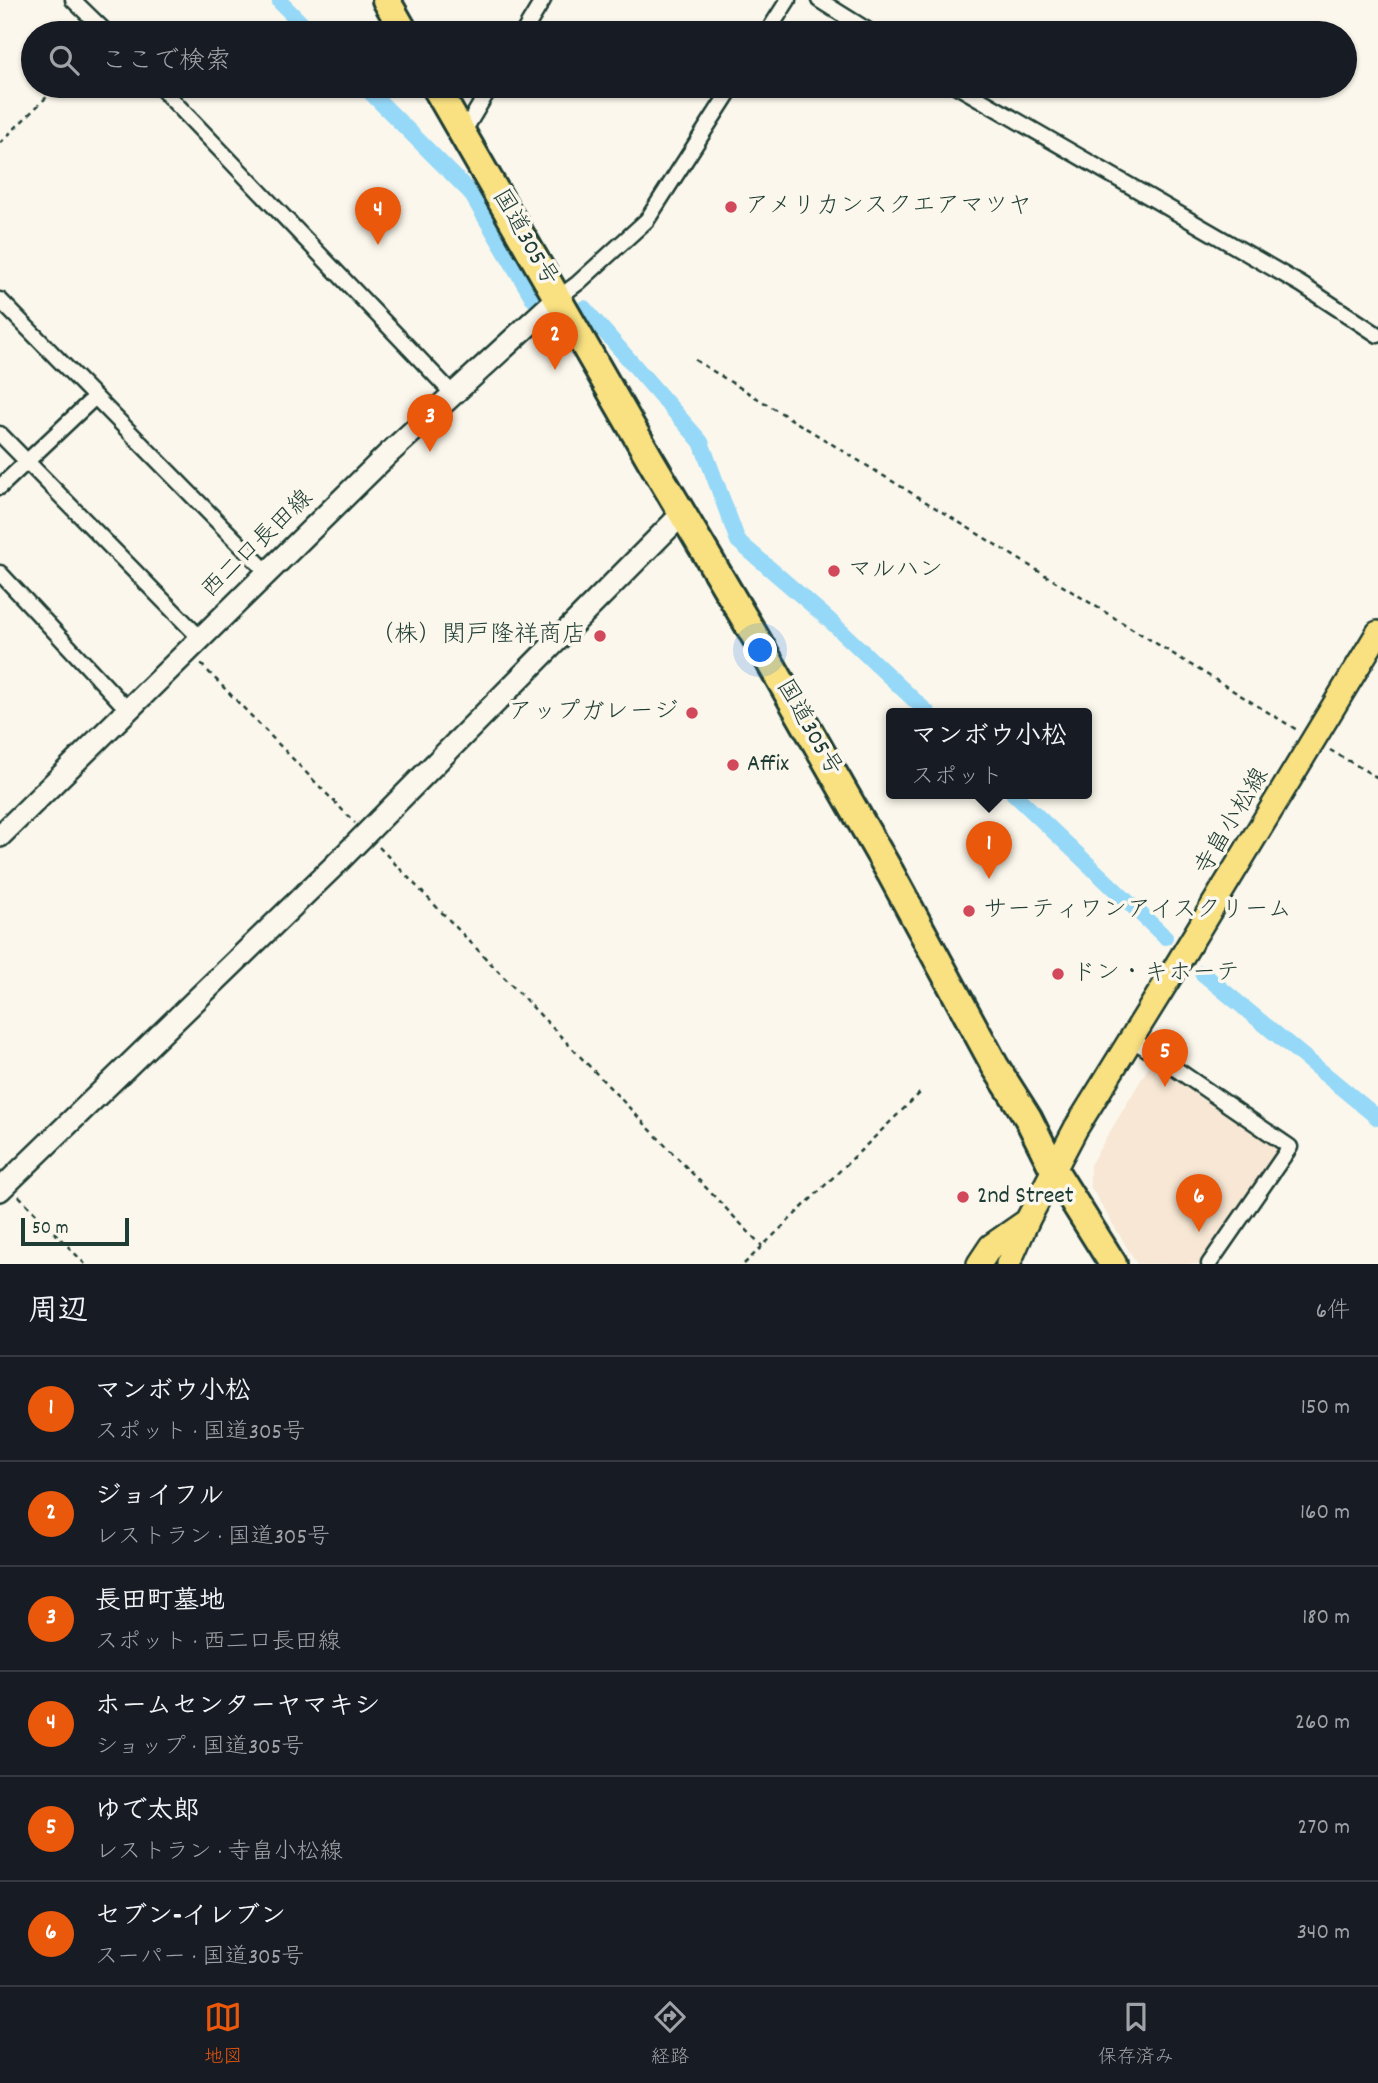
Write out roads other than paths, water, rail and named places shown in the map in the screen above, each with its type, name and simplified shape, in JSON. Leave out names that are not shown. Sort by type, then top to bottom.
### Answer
[{"type":"highway","points":[[386,0],[398,21]]},
{"type":"highway","name":"国道305号","points":[[442,98],[891,874],[995,1066],[1028,1118],[1054,1170],[1113,1264]]},
{"type":"main road","name":"寺畠小松線","points":[[1008,1264],[1027,1221],[1076,1129],[1132,1039],[1304,735],[1378,633]]},
{"type":"main road","name":"寺畠小松線","points":[[979,1264],[991,1246],[1027,1221]]},
{"type":"street","points":[[73,0],[95,21]]},
{"type":"street","points":[[530,21],[543,0]]},
{"type":"street","points":[[775,21],[788,0]]},
{"type":"street","points":[[819,0],[853,21]]},
{"type":"street","points":[[170,98],[453,394]]},
{"type":"street","points":[[463,133],[484,98]]},
{"type":"street","points":[[558,298],[647,220],[725,98]]},
{"type":"street","points":[[978,98],[1302,285],[1378,335]]},
{"type":"street","name":"西二口長田線","points":[[0,836],[387,455],[558,298]]},
{"type":"street","points":[[0,300],[268,573]]},
{"type":"street","points":[[0,487],[94,397]]},
{"type":"street","points":[[0,434],[194,644]]},
{"type":"street","points":[[3,1187],[365,833],[682,514]]},
{"type":"street","points":[[0,573],[128,709]]},
{"type":"street","points":[[1132,1039],[1290,1147],[1209,1264]]},
{"type":"waterway","points":[[281,0],[299,21]]},
{"type":"waterway","points":[[376,98],[470,192],[534,300]]},
{"type":"waterway","points":[[584,308],[701,442],[738,541],[827,618],[923,708]]},
{"type":"waterway","points":[[1019,799],[1165,937]]},
{"type":"waterway","points":[[1202,973],[1378,1118]]},
{"type":"place","name":"アメリカンスクエアマツヤ","points":[[731,207]]},
{"type":"place","name":"ホームセンターヤマキシ","points":[[378,245]]},
{"type":"place","name":"ジョイフル","points":[[555,370]]},
{"type":"place","name":"長田町墓地","points":[[430,452]]},
{"type":"place","name":"マルハン","points":[[834,571]]},
{"type":"place","name":"（株）関戸隆祥商店","points":[[600,636]]},
{"type":"place","name":"アップガレージ","points":[[692,713]]},
{"type":"place","name":"Affix","points":[[733,765]]},
{"type":"place","name":"マンボウ小松","points":[[989,879]]},
{"type":"place","name":"サーティワンアイスクリーム","points":[[969,911]]},
{"type":"place","name":"ドン・キホーテ","points":[[1058,974]]},
{"type":"place","name":"ゆで太郎","points":[[1165,1087]]},
{"type":"place","name":"2nd Street","points":[[963,1197]]},
{"type":"place","name":"セブン-イレブン","points":[[1199,1232]]}]
